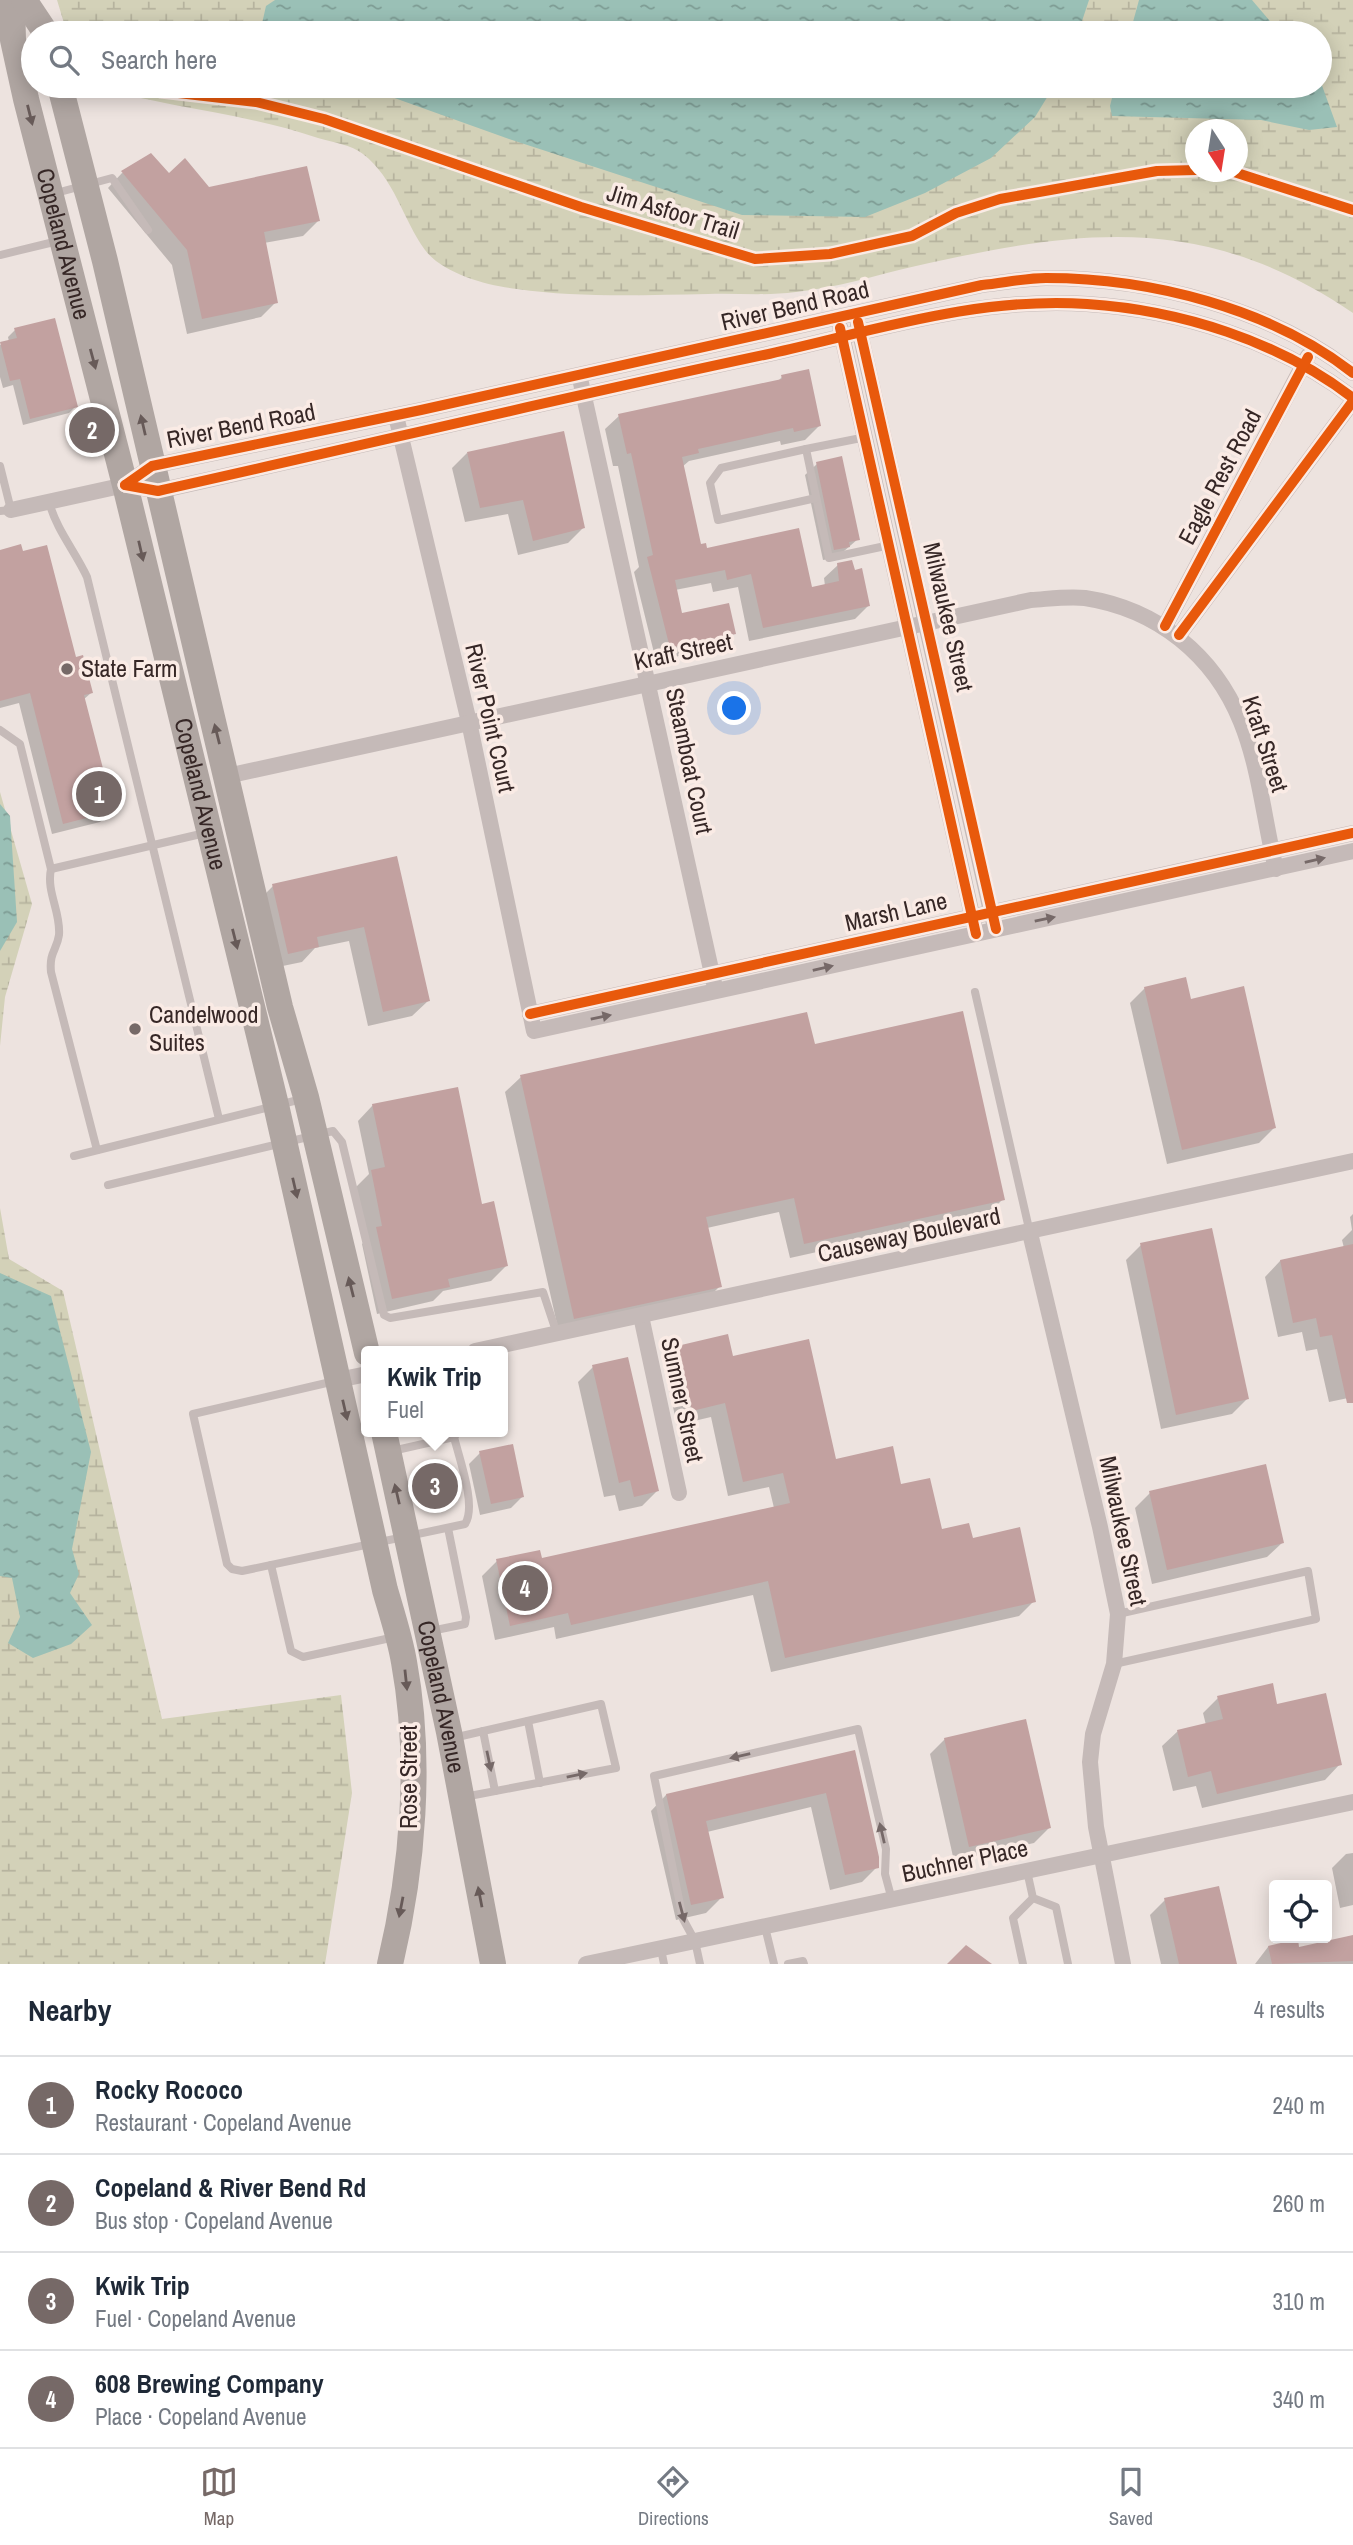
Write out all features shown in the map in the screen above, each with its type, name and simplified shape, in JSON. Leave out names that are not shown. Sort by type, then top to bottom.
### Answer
[{"type":"highway","name":"Copeland Avenue","points":[[12,0],[15,51],[21,76]]},
{"type":"highway","points":[[24,0],[38,21]]},
{"type":"highway","name":"Copeland Avenue","points":[[26,98],[125,485],[276,1105],[385,1590]]},
{"type":"highway","name":"Copeland Avenue","points":[[63,98],[265,944],[306,1097],[365,1346]]},
{"type":"highway","points":[[208,832],[222,836],[229,845],[251,925],[265,944]]},
{"type":"highway","name":"Copeland Avenue","points":[[386,1442],[407,1536],[413,1634],[450,1739],[493,1964]]},
{"type":"highway","name":"Rose Street","points":[[385,1590],[413,1634],[404,1663],[412,1741],[412,1800],[406,1879],[390,1964]]},
{"type":"street","name":"River Bend Road","points":[[5,511],[125,485],[152,466],[396,416],[982,285],[1043,278],[1099,280],[1157,289],[1213,304],[1283,331],[1353,373]]},
{"type":"street","name":"River Bend Road","points":[[125,485],[158,491],[583,393],[990,307],[1086,304],[1167,316],[1215,329],[1303,365],[1353,399]]},
{"type":"street","name":"Milwaukee Street","points":[[856,314],[996,929]]},
{"type":"street","name":"Milwaukee Street","points":[[838,318],[976,934]]},
{"type":"street","name":"Eagle Rest Road","points":[[1172,631],[1312,348]]},
{"type":"street","name":"Steamboat Court","points":[[579,376],[716,992]]},
{"type":"street","name":"Eagle Rest Road","points":[[1172,631],[1353,399]]},
{"type":"street","name":"River Point Court","points":[[396,416],[469,722],[534,1031]]},
{"type":"street","name":"Kraft Street","points":[[227,776],[1031,600],[1083,598],[1121,607],[1172,631],[1207,664],[1228,695],[1242,724],[1276,869]]},
{"type":"street","name":"Marsh Lane","points":[[530,1014],[1353,833]]},
{"type":"street","name":"Marsh Lane","points":[[534,1031],[1353,852]]},
{"type":"street","name":"Causeway Boulevard","points":[[499,1346],[1353,1161]]},
{"type":"street","name":"Milwaukee Street","points":[[1030,1233],[1118,1614],[1114,1664],[1093,1734],[1090,1762],[1101,1856],[1124,1964]]},
{"type":"street","name":"Sumner Street","points":[[641,1316],[679,1493]]},
{"type":"street","points":[[338,1380],[361,1375]]},
{"type":"street","name":"Buchner Place","points":[[586,1964],[662,1956],[695,1941],[1353,1802]]},
{"type":"lane","points":[[49,195],[112,178],[148,230]]},
{"type":"lane","points":[[0,255],[61,240]]},
{"type":"lane","points":[[816,498],[718,520],[710,483],[721,468],[866,437]]},
{"type":"lane","points":[[806,449],[829,558],[890,545]]},
{"type":"lane","points":[[0,466],[5,511]]},
{"type":"lane","points":[[49,502],[62,536],[74,549],[87,577],[219,1119]]},
{"type":"lane","points":[[0,730],[20,744],[51,869],[48,882],[60,933],[51,952],[51,972],[97,1150]]},
{"type":"lane","points":[[51,869],[208,832]]},
{"type":"lane","points":[[975,992],[1030,1233]]},
{"type":"lane","points":[[74,1156],[306,1097]]},
{"type":"lane","points":[[108,1185],[332,1131],[342,1142],[384,1315],[390,1318],[543,1292],[557,1334]]},
{"type":"lane","points":[[338,1380],[193,1413],[227,1564],[232,1569],[242,1571],[465,1524],[470,1517],[457,1437]]},
{"type":"lane","points":[[386,1442],[430,1437]]},
{"type":"lane","points":[[271,1565],[291,1651],[296,1656],[303,1657],[465,1624],[448,1528]]},
{"type":"lane","points":[[1114,1664],[1316,1619],[1308,1571],[1118,1614]]},
{"type":"lane","points":[[450,1739],[601,1704],[616,1768],[461,1798]]},
{"type":"lane","points":[[528,1721],[540,1783]]},
{"type":"lane","points":[[700,1964],[695,1941],[682,1919],[654,1776],[858,1729],[886,1849],[886,1874],[892,1900]]},
{"type":"lane","points":[[482,1731],[495,1791]]},
{"type":"lane","points":[[1027,1871],[1033,1898]]},
{"type":"lane","points":[[1023,1964],[1013,1918],[1033,1898]]},
{"type":"lane","points":[[1033,1898],[1056,1907],[1068,1964]]},
{"type":"lane","points":[[765,1927],[774,1964]]},
{"type":"lane","points":[[788,1964],[803,1961],[804,1964]]},
{"type":"green space","points":[[57,0],[1353,0],[1353,313],[1298,280],[1245,258],[1193,244],[1141,238],[1088,238],[1033,244],[976,253],[826,288],[785,293],[588,295],[506,287],[467,277],[443,266],[433,258],[417,238],[383,175],[363,154],[342,144],[263,122],[140,98],[1332,98],[1332,21],[63,21]]},
{"type":"green space","points":[[0,792],[32,904],[5,997],[0,1046]]},
{"type":"green space","points":[[0,1208],[9,1259],[63,1291],[162,1719],[341,1695],[352,1793],[325,1964],[0,1964]]},
{"type":"water","points":[[275,0],[1089,0],[1082,21],[263,21],[266,6]]},
{"type":"water","points":[[1139,0],[1252,0],[1270,21],[1133,21]]},
{"type":"water","points":[[395,98],[1047,98],[1035,117],[991,158],[925,193],[865,217],[742,215],[509,139]]},
{"type":"water","points":[[1112,98],[1327,98],[1337,127],[1309,130],[1248,119],[1112,116]]},
{"type":"water","points":[[0,804],[10,816],[17,922],[0,951]]},
{"type":"water","points":[[0,1273],[51,1296],[91,1452],[72,1549],[79,1574],[70,1593],[92,1625],[71,1644],[33,1658],[8,1643],[20,1617],[12,1578],[0,1576]]},
{"type":"building","points":[[151,153],[169,173],[185,158],[209,187],[307,166],[320,221],[264,232],[278,303],[202,319],[187,250],[121,171]]},
{"type":"building","points":[[55,318],[78,407],[30,419],[20,379],[10,381],[0,342],[17,338],[14,328]]},
{"type":"building","points":[[809,369],[821,426],[794,432],[793,428],[698,449],[699,453],[682,457],[701,544],[706,543],[707,548],[799,528],[812,587],[839,581],[837,563],[852,560],[855,570],[862,568],[870,606],[763,628],[751,574],[727,580],[725,570],[675,580],[682,613],[729,603],[736,634],[670,648],[647,557],[653,555],[631,453],[627,454],[618,414],[782,379],[781,375]]},
{"type":"building","points":[[564,431],[585,528],[533,541],[523,500],[480,508],[467,452]]},
{"type":"building","points":[[842,456],[860,540],[849,542],[850,547],[834,550],[816,462]]},
{"type":"building","points":[[21,544],[23,551],[47,545],[76,657],[83,655],[93,693],[84,695],[114,811],[63,824],[30,693],[0,701],[0,550]]},
{"type":"building","points":[[397,856],[430,1001],[383,1012],[364,927],[317,937],[319,947],[288,954],[272,884]]},
{"type":"building","points":[[1186,977],[1191,999],[1244,986],[1276,1128],[1182,1150],[1144,987]]},
{"type":"building","points":[[963,1011],[1005,1200],[804,1244],[794,1198],[706,1217],[722,1287],[574,1319],[520,1075],[807,1012],[815,1044]]},
{"type":"building","points":[[458,1087],[482,1204],[494,1201],[508,1266],[448,1279],[450,1287],[392,1299],[376,1227],[382,1226],[371,1170],[385,1167],[372,1104]]},
{"type":"building","points":[[1212,1228],[1249,1399],[1176,1415],[1140,1243]]},
{"type":"building","points":[[1353,1244],[1353,1403],[1347,1403],[1332,1335],[1320,1337],[1316,1318],[1293,1323],[1280,1260]]},
{"type":"building","points":[[728,1334],[733,1356],[809,1339],[836,1459],[893,1446],[901,1484],[930,1478],[942,1529],[969,1523],[973,1538],[1020,1527],[1036,1602],[785,1658],[768,1581],[571,1625],[568,1613],[510,1626],[496,1559],[540,1550],[542,1558],[790,1503],[783,1473],[743,1482],[725,1403],[692,1411],[677,1346]]},
{"type":"building","points":[[628,1357],[659,1491],[634,1497],[630,1480],[619,1483],[592,1365]]},
{"type":"building","points":[[513,1444],[524,1497],[491,1504],[479,1451]]},
{"type":"building","points":[[1266,1464],[1284,1543],[1167,1570],[1149,1491]]},
{"type":"building","points":[[1273,1683],[1277,1704],[1326,1693],[1342,1765],[1217,1794],[1211,1771],[1188,1777],[1177,1730],[1223,1719],[1217,1696]]},
{"type":"building","points":[[1026,1719],[1051,1828],[969,1847],[944,1738]]},
{"type":"building","points":[[855,1750],[879,1857],[879,1868],[845,1875],[826,1793],[706,1821],[724,1898],[691,1905],[666,1794]]},
{"type":"building","points":[[1219,1886],[1237,1964],[1179,1964],[1164,1898]]},
{"type":"building","points":[[1353,1935],[1353,1961],[1272,1964],[1268,1946],[1298,1943],[1299,1947],[1332,1943],[1332,1940]]},
{"type":"building","points":[[966,1945],[992,1964],[947,1964]]},
{"type":"cycle path","name":"Jim Asfoor Trail","points":[[221,98],[256,102],[324,119],[581,207],[755,259],[830,254],[912,236],[956,213],[1000,199],[1157,171],[1185,170]]},
{"type":"cycle path","points":[[1248,176],[1353,210]]},
{"type":"cycle path","points":[[125,485],[152,466],[421,410],[982,285],[1030,279],[1086,279],[1167,291],[1207,301],[1247,314],[1285,331],[1320,350],[1353,373]]},
{"type":"cycle path","points":[[125,485],[158,491],[924,318],[1006,305],[1087,304],[1122,307],[1193,321],[1261,345],[1293,360],[1353,398]]},
{"type":"cycle path","points":[[858,322],[996,929]]},
{"type":"cycle path","points":[[840,328],[976,934]]},
{"type":"cycle path","points":[[1165,626],[1308,357]]},
{"type":"cycle path","points":[[1179,635],[1353,401]]},
{"type":"cycle path","points":[[530,1014],[1353,833]]},
{"type":"place","name":"Copeland & River Bend Rd","points":[[92,430]]},
{"type":"place","name":"State Farm","points":[[67,669]]},
{"type":"place","name":"Rocky Rococo","points":[[99,794]]},
{"type":"place","name":"Candelwood Suites","points":[[135,1029]]},
{"type":"place","name":"Kwik Trip","points":[[435,1486]]},
{"type":"place","name":"608 Brewing Company","points":[[525,1588]]}]
